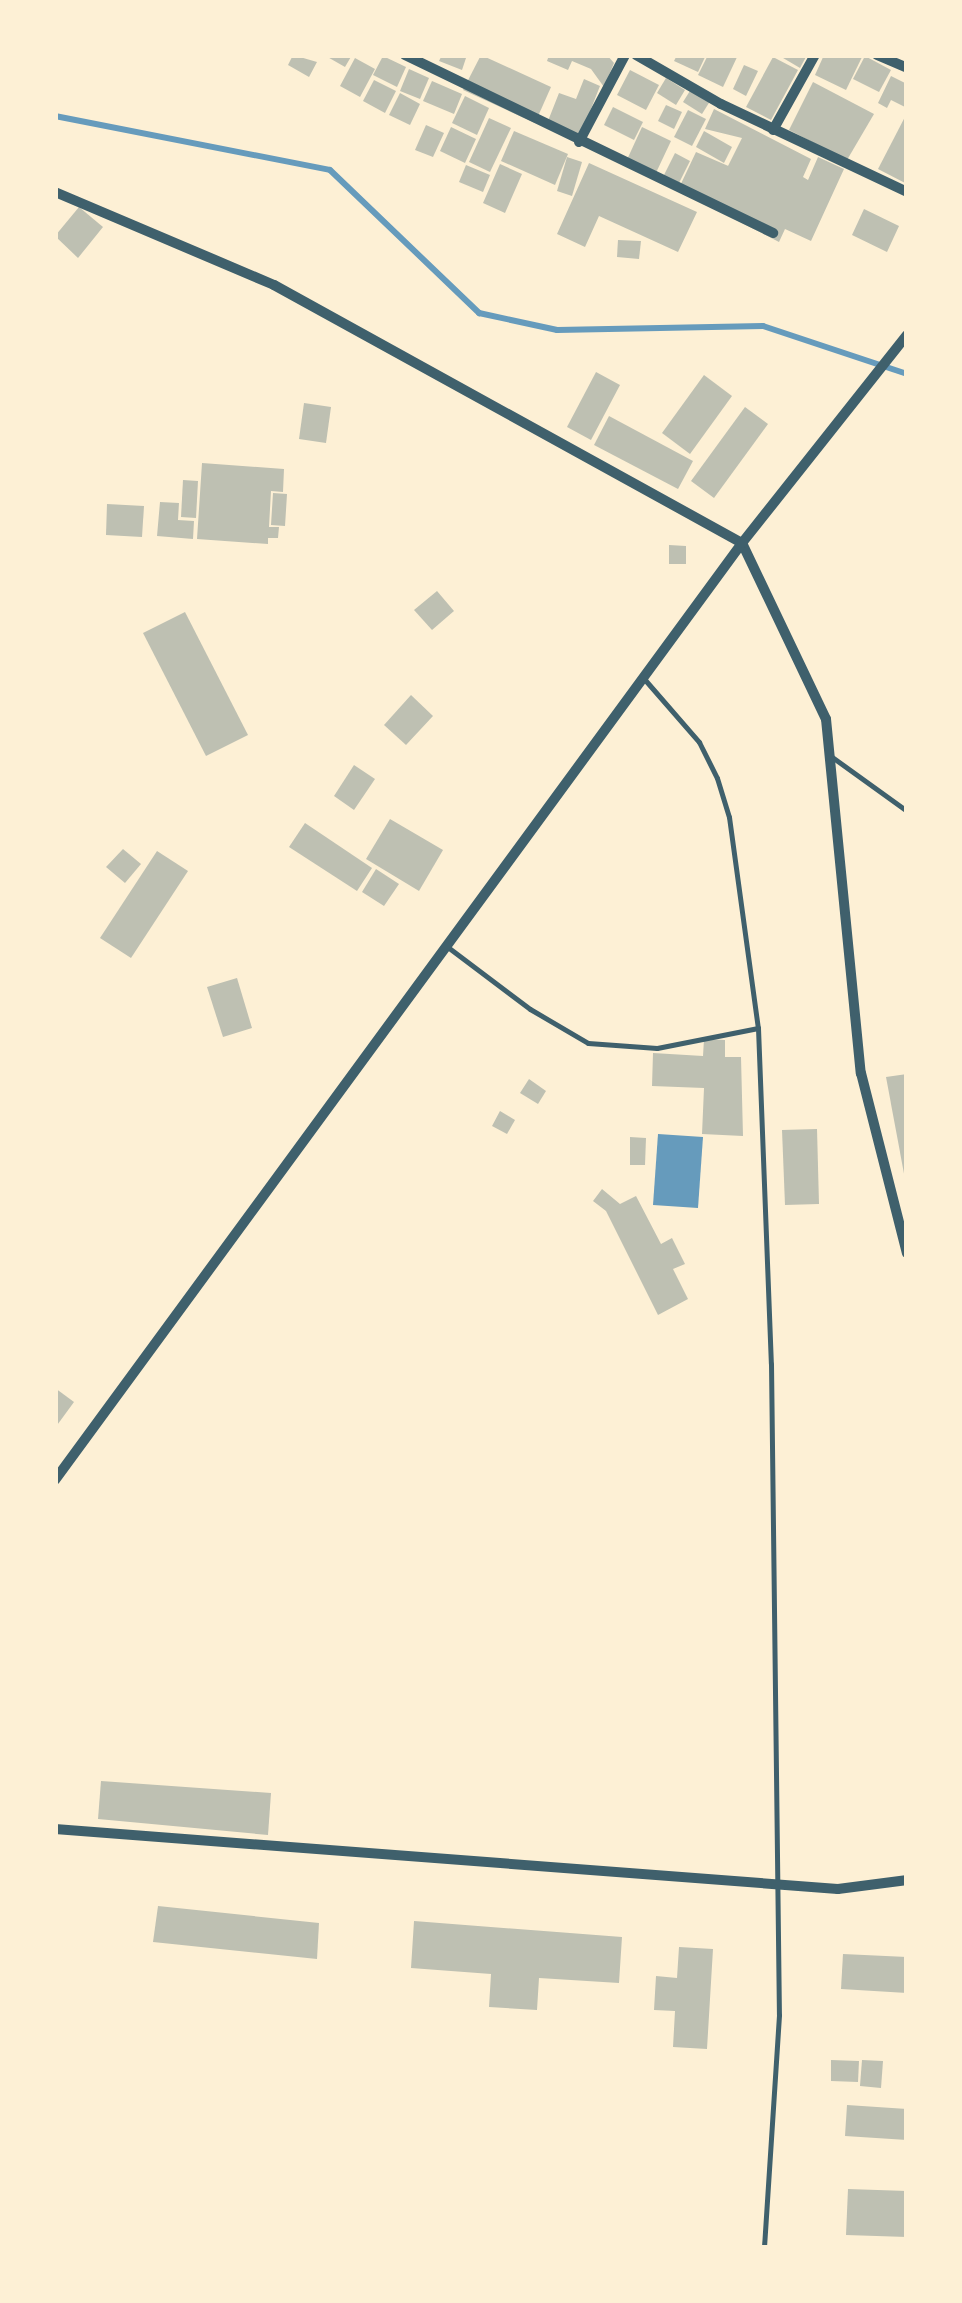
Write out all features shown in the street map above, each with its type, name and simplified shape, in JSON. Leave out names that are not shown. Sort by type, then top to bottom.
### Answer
[{"type":"street","points":[[405,55],[425,60],[578,142],[774,233]]},
{"type":"street","points":[[578,142],[625,55]]},
{"type":"street","points":[[636,55],[773,130],[907,192]]},
{"type":"street","points":[[773,130],[816,55]]},
{"type":"street","points":[[876,55],[907,68]]},
{"type":"street","points":[[55,192],[274,285],[742,543],[773,617],[817,691],[832,757],[861,1073],[907,1254]]},
{"type":"street","points":[[55,1480],[646,681],[742,543],[907,335]]},
{"type":"street","points":[[55,1829],[838,1890],[907,1880]]},
{"type":"lane","points":[[646,681],[699,742],[717,778],[729,817],[758,1028],[771,1364],[777,1886],[777,2084],[764,2248]]},
{"type":"lane","points":[[832,757],[907,811]]},
{"type":"lane","points":[[450,948],[530,1010],[588,1043],[656,1048],[758,1028]]},
{"type":"water","points":[[658,1134],[703,1137],[698,1208],[653,1205]]},
{"type":"building","points":[[293,55],[317,62],[309,77],[288,65]]},
{"type":"building","points":[[324,55],[352,55],[345,67]]},
{"type":"building","points":[[442,55],[467,55],[462,70],[439,61]]},
{"type":"building","points":[[481,55],[551,87],[535,123],[463,90]]},
{"type":"building","points":[[549,55],[607,55],[614,63],[604,87],[591,69],[572,61],[568,70],[547,61]]},
{"type":"building","points":[[677,55],[706,55],[698,72],[674,61]]},
{"type":"building","points":[[708,55],[738,55],[723,87],[698,75]]},
{"type":"building","points":[[778,55],[807,55],[800,68]]},
{"type":"building","points":[[824,55],[863,55],[846,90],[815,75]]},
{"type":"building","points":[[383,56],[406,67],[397,87],[373,75]]},
{"type":"building","points":[[865,56],[891,70],[879,92],[853,79]]},
{"type":"building","points":[[773,57],[798,70],[771,120],[746,107]]},
{"type":"building","points":[[355,58],[375,69],[360,97],[340,86]]},
{"type":"building","points":[[744,65],[758,71],[746,96],[733,89]]},
{"type":"building","points":[[409,69],[429,78],[420,99],[400,91]]},
{"type":"building","points":[[630,70],[659,85],[646,110],[617,95]]},
{"type":"building","points":[[891,76],[907,84],[907,108],[891,100],[887,108],[878,103]]},
{"type":"building","points":[[666,78],[685,90],[676,105],[657,93]]},
{"type":"building","points":[[584,79],[600,86],[579,139],[546,126],[559,93],[576,99]]},
{"type":"building","points":[[374,80],[396,91],[385,113],[363,101]]},
{"type":"building","points":[[432,81],[462,94],[454,114],[423,101]]},
{"type":"building","points":[[813,82],[874,114],[847,160],[789,130]]},
{"type":"building","points":[[693,86],[712,98],[702,114],[683,102]]},
{"type":"building","points":[[400,93],[420,104],[410,125],[389,115]]},
{"type":"building","points":[[465,96],[489,108],[477,135],[452,123]]},
{"type":"building","points":[[666,105],[682,112],[674,129],[658,121]]},
{"type":"building","points":[[613,107],[643,122],[634,140],[604,125]]},
{"type":"building","points":[[714,109],[811,159],[803,177],[808,180],[818,157],[844,169],[811,241],[785,229],[779,242],[678,190],[696,152],[728,166],[742,138],[705,129]]},
{"type":"building","points":[[688,110],[706,119],[692,146],[674,137]]},
{"type":"building","points":[[907,113],[907,184],[878,169]]},
{"type":"building","points":[[489,118],[511,128],[490,172],[469,162]]},
{"type":"building","points":[[426,125],[444,133],[433,157],[415,150]]},
{"type":"building","points":[[451,127],[476,139],[465,163],[440,151]]},
{"type":"building","points":[[642,127],[671,141],[654,177],[625,164]]},
{"type":"building","points":[[514,131],[568,154],[555,185],[501,161]]},
{"type":"building","points":[[704,131],[732,147],[724,163],[696,147]]},
{"type":"building","points":[[675,153],[690,161],[677,187],[662,179]]},
{"type":"building","points":[[567,157],[582,162],[572,196],[557,191]]},
{"type":"building","points":[[589,163],[697,212],[678,252],[599,216],[585,247],[557,234]]},
{"type":"building","points":[[500,164],[522,174],[505,213],[483,203]]},
{"type":"building","points":[[466,165],[490,175],[483,192],[459,182]]},
{"type":"building","points":[[79,207],[103,227],[78,258],[55,236]]},
{"type":"building","points":[[864,209],[899,226],[887,252],[852,235]]},
{"type":"building","points":[[618,240],[641,241],[639,259],[617,257]]},
{"type":"building","points":[[596,372],[620,385],[591,440],[567,427]]},
{"type":"building","points":[[704,375],[732,396],[690,454],[662,433]]},
{"type":"building","points":[[304,403],[331,407],[326,443],[299,439]]},
{"type":"building","points":[[745,407],[768,424],[714,498],[691,481]]},
{"type":"building","points":[[609,416],[693,461],[678,489],[594,445]]},
{"type":"building","points":[[202,463],[284,469],[283,492],[271,491],[269,527],[279,527],[278,538],[268,538],[268,544],[197,539]]},
{"type":"building","points":[[183,480],[198,481],[196,518],[181,517]]},
{"type":"building","points":[[273,493],[287,494],[285,526],[271,525]]},
{"type":"building","points":[[160,502],[179,503],[178,520],[194,521],[193,539],[157,536]]},
{"type":"building","points":[[107,504],[144,506],[142,537],[106,535]]},
{"type":"building","points":[[669,545],[686,546],[686,564],[669,564]]},
{"type":"building","points":[[437,591],[454,611],[432,630],[414,610]]},
{"type":"building","points":[[185,612],[248,735],[206,756],[143,633]]},
{"type":"building","points":[[411,695],[433,716],[406,745],[384,725]]},
{"type":"building","points":[[354,765],[375,779],[354,810],[334,796]]},
{"type":"building","points":[[390,819],[443,850],[419,891],[366,859]]},
{"type":"building","points":[[305,823],[372,868],[357,891],[289,847]]},
{"type":"building","points":[[123,849],[141,864],[125,883],[106,867]]},
{"type":"building","points":[[157,851],[188,871],[131,958],[100,938]]},
{"type":"building","points":[[376,869],[399,884],[384,906],[362,892]]},
{"type":"building","points":[[237,978],[252,1028],[223,1037],[207,987]]},
{"type":"building","points":[[704,1039],[725,1040],[725,1057],[741,1057],[743,1136],[702,1134],[704,1088],[652,1086],[653,1053],[703,1056]]},
{"type":"building","points":[[907,1074],[907,1178],[905,1179],[886,1077]]},
{"type":"building","points":[[529,1079],[546,1091],[538,1104],[520,1093]]},
{"type":"building","points":[[500,1111],[515,1120],[507,1134],[492,1126]]},
{"type":"building","points":[[817,1129],[819,1204],[785,1205],[782,1130]]},
{"type":"building","points":[[630,1137],[646,1138],[645,1165],[630,1165]]},
{"type":"building","points":[[602,1189],[620,1204],[636,1196],[661,1244],[672,1238],[685,1264],[673,1269],[688,1299],[658,1315],[606,1211],[593,1201]]},
{"type":"building","points":[[55,1388],[74,1402],[55,1428]]},
{"type":"building","points":[[101,1781],[271,1793],[268,1835],[98,1819]]},
{"type":"building","points":[[158,1906],[319,1923],[317,1959],[153,1942]]},
{"type":"building","points":[[414,1921],[622,1937],[619,1983],[539,1978],[537,2010],[489,2007],[491,1974],[411,1968]]},
{"type":"building","points":[[679,1947],[713,1949],[707,2049],[673,2047],[675,2011],[654,2010],[656,1976],[677,1978]]},
{"type":"building","points":[[843,1954],[907,1957],[907,1993],[841,1989]]},
{"type":"building","points":[[831,2060],[859,2061],[858,2082],[831,2081]]},
{"type":"building","points":[[862,2060],[883,2061],[881,2088],[860,2086]]},
{"type":"building","points":[[847,2105],[907,2109],[907,2140],[845,2136]]},
{"type":"building","points":[[848,2189],[907,2191],[907,2237],[846,2235]]},
{"type":"waterway","points":[[55,116],[330,170],[479,313],[557,330],[763,326],[907,374]]}]
